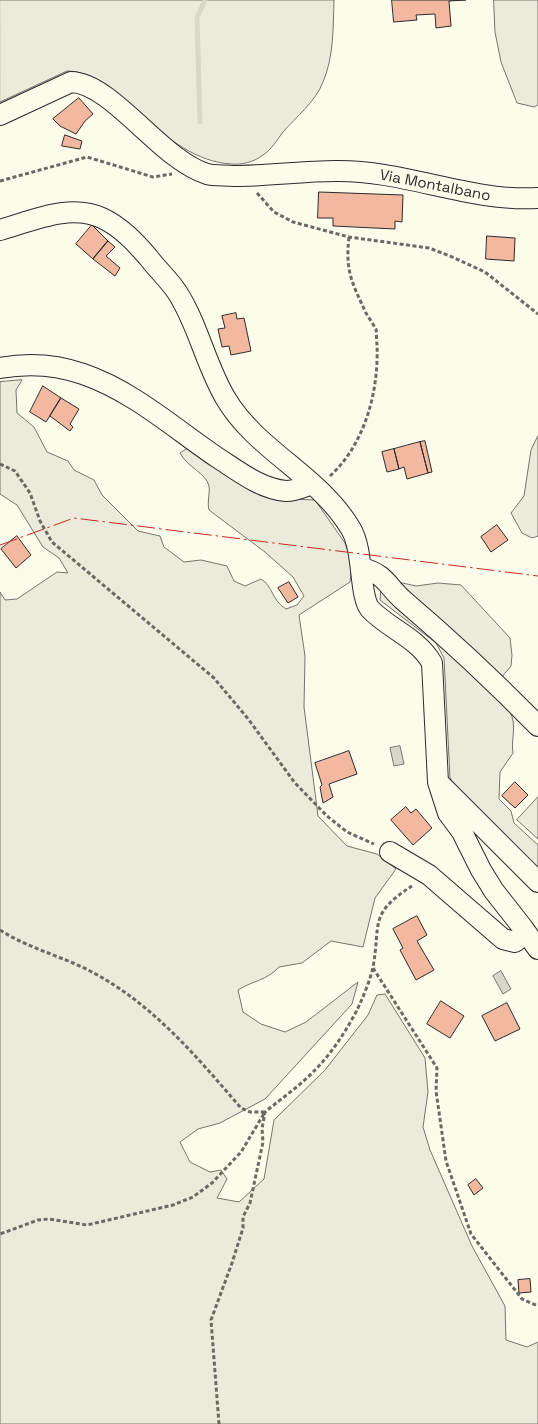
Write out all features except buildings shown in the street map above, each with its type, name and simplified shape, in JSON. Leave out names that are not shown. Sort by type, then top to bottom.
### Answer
[{"type":"street","points":[[0,115],[71,82],[80,82],[125,113],[167,151],[194,168]]},
{"type":"street","name":"Via Montalbano","points":[[194,168],[208,174],[243,176],[337,171],[395,176],[491,198],[511,200],[538,198]]},
{"type":"street","points":[[0,230],[53,215],[79,211],[102,218],[124,231],[177,293],[226,400],[254,433],[334,505],[351,530],[362,568],[364,597],[370,608],[425,651],[432,663],[438,782],[448,813],[462,832],[481,870],[538,949]]},
{"type":"street","points":[[0,368],[40,366],[84,374],[144,405],[208,451],[256,481],[286,491],[314,486]]},
{"type":"street","points":[[362,568],[378,573],[400,597],[488,676],[538,726]]},
{"type":"street","points":[[438,782],[538,882]]},
{"type":"street","points":[[390,852],[429,875],[506,940],[518,940],[522,936],[523,928]]},
{"type":"path","points":[[0,181],[87,157],[153,177],[194,168]]},
{"type":"path","points":[[243,176],[274,212],[293,222],[349,237],[429,248],[485,272],[538,314]]},
{"type":"path","points":[[314,486],[349,456],[358,440],[371,400],[379,357],[376,331],[350,280],[346,258],[349,237]]},
{"type":"path","points":[[0,464],[15,471],[30,493],[40,521],[52,542],[214,678],[249,720],[295,783],[327,816],[348,832],[390,852]]},
{"type":"path","points":[[0,1234],[38,1220],[49,1219],[87,1226],[173,1204],[193,1197],[212,1183],[242,1152],[265,1112],[315,1071],[342,1035],[358,1008],[373,968],[375,931],[379,916],[398,895],[429,875]]},
{"type":"path","points":[[0,930],[90,971],[129,995],[181,1039],[241,1108],[250,1112],[265,1112]]},
{"type":"path","points":[[373,968],[438,1068],[436,1091],[446,1161],[471,1234],[522,1299],[538,1306]]},
{"type":"path","points":[[219,1424],[211,1320],[243,1228],[243,1217],[250,1203],[263,1142],[262,1129],[265,1112]]},
{"type":"shaded area","points":[[0,0],[334,0],[331,52],[327,72],[316,96],[269,150],[256,160],[244,163],[218,162],[195,154],[173,141],[109,87],[79,72],[67,71],[0,102]]},
{"type":"shaded area","points":[[494,0],[538,0],[538,105],[534,107],[517,103],[501,62],[495,32]]},
{"type":"shaded area","points":[[22,380],[16,390],[17,413],[34,427],[47,452],[68,461],[74,470],[94,480],[102,495],[138,531],[160,536],[164,547],[184,562],[201,560],[227,566],[234,581],[245,586],[261,579],[281,606],[286,609],[297,605],[304,596],[293,577],[265,552],[209,510],[209,486],[207,481],[187,463],[180,453],[189,447],[291,499],[315,500],[345,543],[352,563],[350,582],[299,615],[305,656],[304,707],[318,816],[347,846],[377,854],[396,869],[375,898],[363,947],[331,941],[302,963],[279,967],[265,978],[238,990],[243,1012],[261,1024],[285,1032],[306,1022],[358,982],[352,1004],[265,1099],[220,1123],[198,1129],[180,1142],[190,1162],[210,1172],[221,1170],[227,1179],[217,1198],[239,1202],[264,1179],[274,1120],[325,1070],[368,1015],[377,995],[385,994],[425,1058],[428,1092],[423,1127],[430,1150],[472,1246],[505,1306],[506,1340],[527,1347],[538,1342],[538,1424],[0,1424],[0,592],[5,600],[17,599],[57,572],[68,573],[59,558],[43,547],[17,505],[0,494],[0,382]]},
{"type":"shaded area","points":[[538,436],[538,536],[532,538],[522,533],[511,513],[524,496],[531,450]]},
{"type":"shaded area","points":[[389,580],[416,586],[438,583],[461,585],[510,638],[511,666],[496,684],[512,716],[513,753],[500,772],[499,799],[511,811],[514,823],[538,845],[538,872],[458,791],[450,778],[444,658],[436,643],[380,600],[381,588]]},
{"type":"shaded area","points":[[400,746],[404,764],[394,766],[390,748]]},
{"type":"shaded area","points":[[538,797],[538,839],[517,820]]},
{"type":"shaded area","points":[[501,971],[511,989],[503,994],[493,976]]},
{"type":"waterway","points":[[200,122],[197,18],[205,0]]},
{"type":"power","points":[[0,545],[74,518],[538,576]]}]
